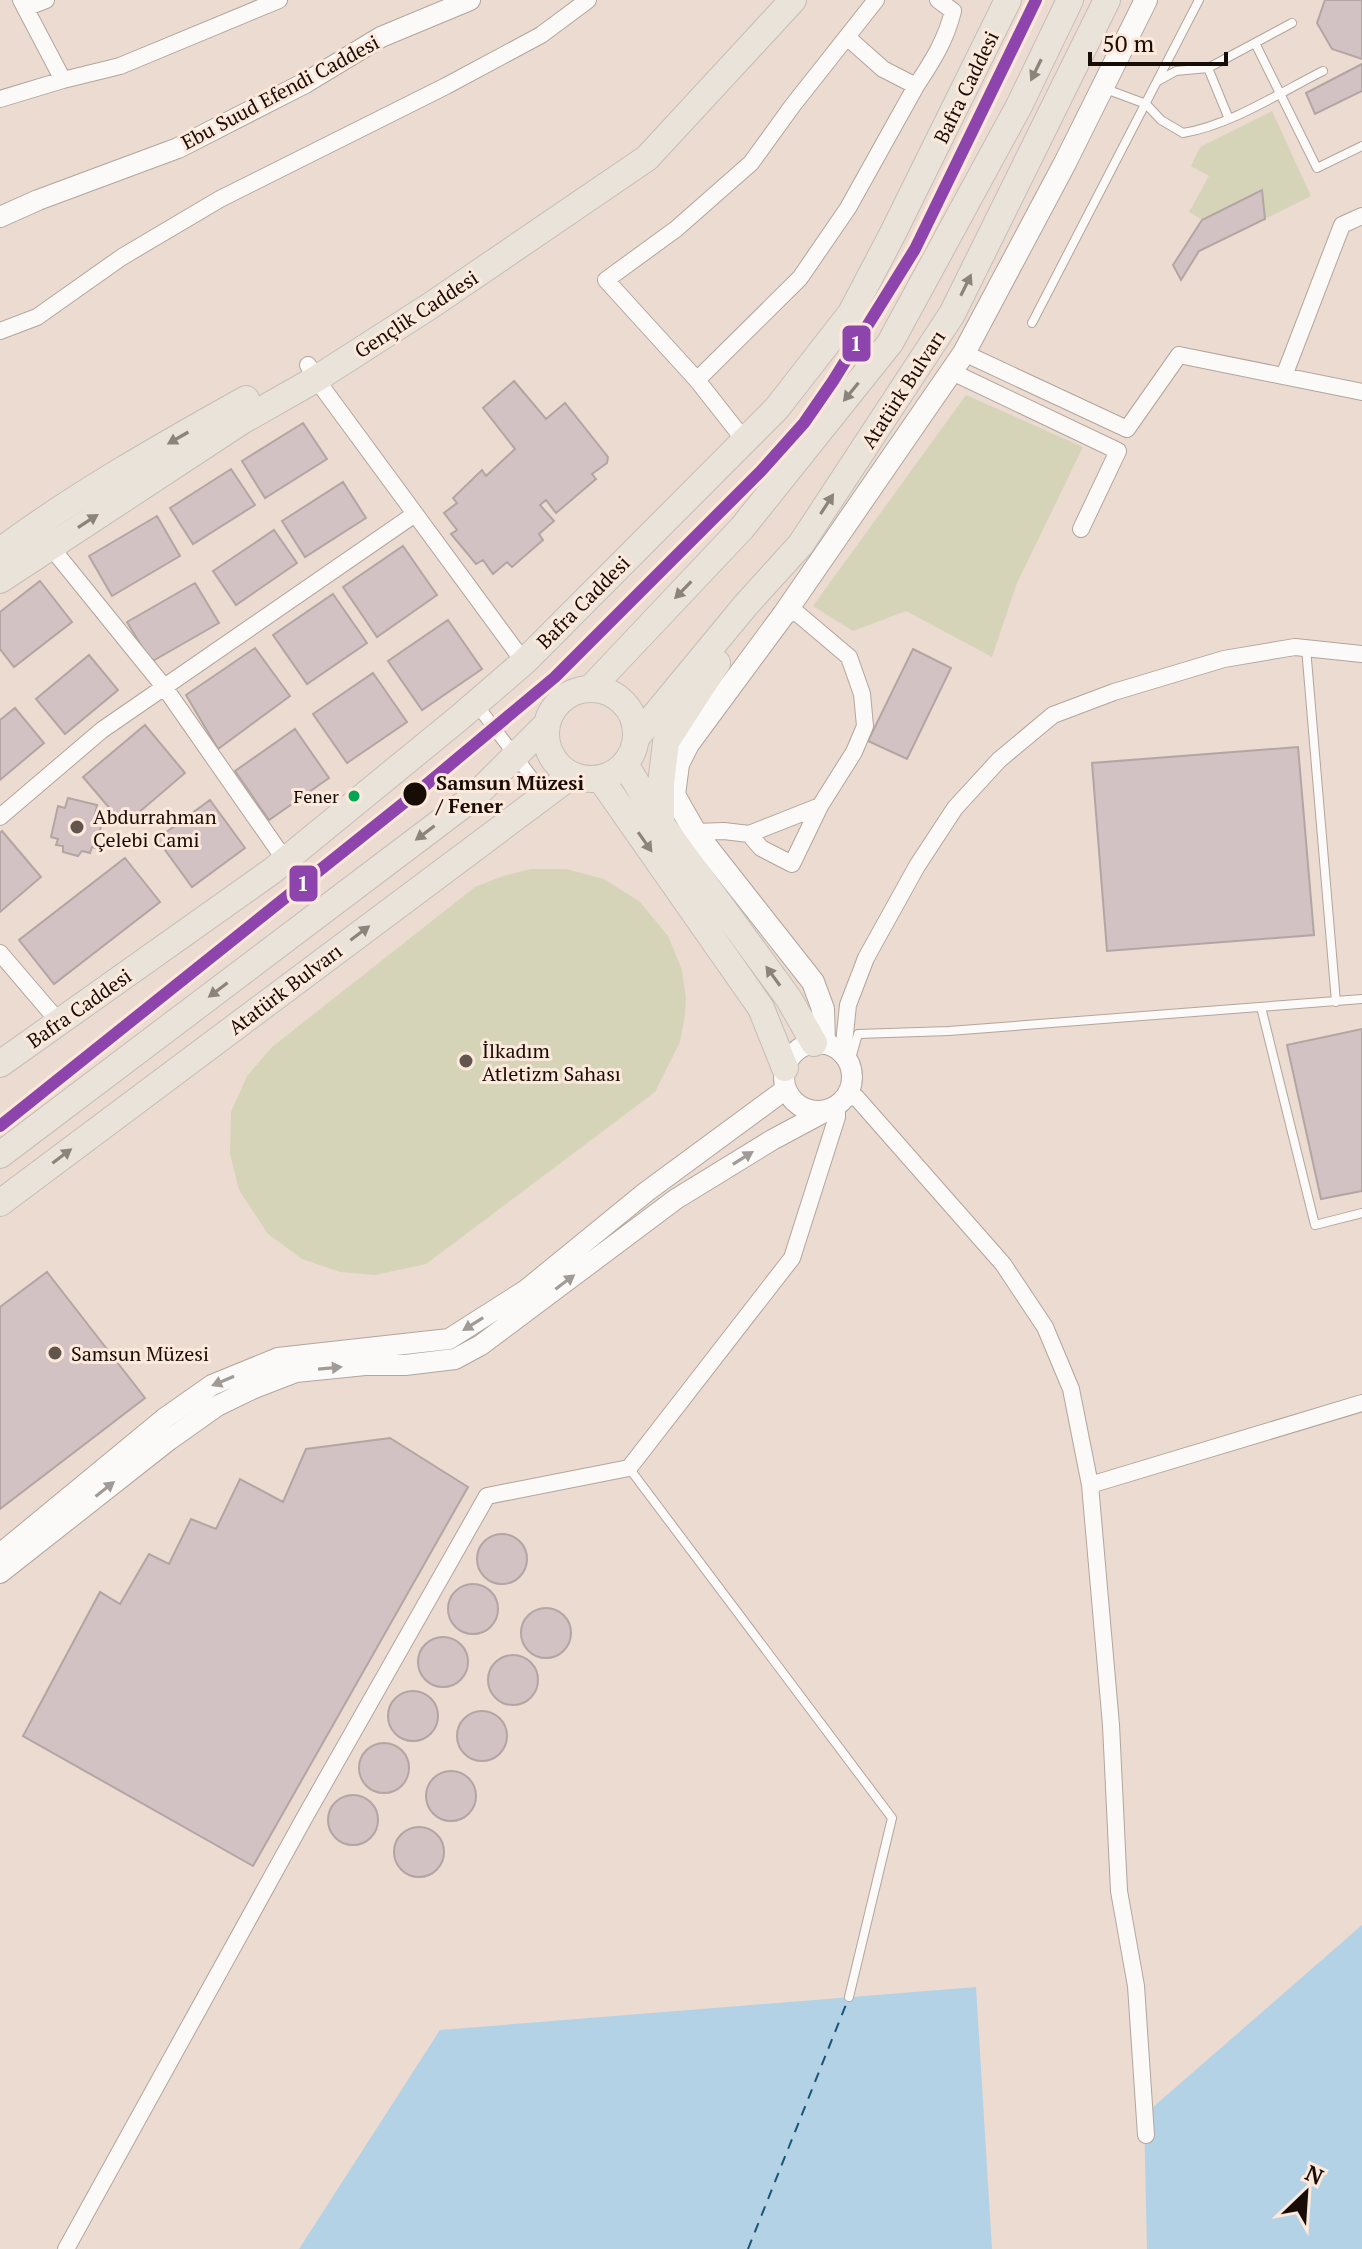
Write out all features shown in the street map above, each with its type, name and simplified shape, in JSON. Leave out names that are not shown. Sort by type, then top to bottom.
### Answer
[{"type":"main road","name":"Gençlik Caddesi","points":[[0,580],[242,421],[638,153],[780,0]]},
{"type":"main road","name":"Gençlik Caddesi","points":[[0,551],[35,525],[175,439],[312,372],[430,306],[647,158],[793,0]]},
{"type":"main road","name":"Bafra Caddesi","points":[[0,1064],[260,880],[476,704],[524,662],[777,408],[851,313],[1008,0]]},
{"type":"main road","name":"Atatürk Bulvarı","points":[[0,1155],[475,796],[546,725],[551,711],[561,699],[575,691],[590,689],[742,528],[890,343],[1019,106],[1070,0]]},
{"type":"main road","name":"Atatürk Bulvarı","points":[[625,764],[633,752],[636,738],[745,606],[801,544],[952,314],[1107,0]]},
{"type":"main road","points":[[833,1050],[813,982],[695,832],[674,795],[678,764],[688,744],[784,614],[957,362],[1065,163],[1146,0]]},
{"type":"main road","points":[[661,824],[661,784],[666,742],[801,544]]},
{"type":"main road","points":[[590,689],[605,691],[618,698],[635,723],[636,738]]},
{"type":"main road","points":[[546,725],[545,740],[550,755],[572,775],[586,779],[600,778],[614,773],[625,764],[661,824],[789,999],[833,1050]]},
{"type":"main road","name":"Atatürk Bulvarı","points":[[0,1203],[572,775]]},
{"type":"main road","points":[[600,778],[761,1008],[785,1078]]},
{"type":"street","points":[[46,0],[23,4],[63,80]]},
{"type":"street","points":[[0,99],[120,66],[279,0]]},
{"type":"street","name":"Ebu Suud Efendi Caddesi","points":[[0,217],[178,148],[281,95],[381,37],[470,0]]},
{"type":"street","points":[[0,331],[37,317],[122,257],[220,199],[541,35],[588,0]]},
{"type":"street","points":[[745,441],[697,380],[606,280],[676,229],[751,163],[876,0]]},
{"type":"street","points":[[697,380],[800,278],[848,208],[948,34],[953,11],[938,0]]},
{"type":"street","points":[[847,37],[883,69],[916,86]]},
{"type":"street","points":[[1284,376],[1342,225],[1362,216]]},
{"type":"street","points":[[1081,529],[1127,429],[1179,355],[1362,392]]},
{"type":"street","points":[[957,362],[1127,429]]},
{"type":"street","points":[[957,362],[1118,451]]},
{"type":"street","points":[[312,372],[524,662]]},
{"type":"street","points":[[0,817],[102,730],[415,514]]},
{"type":"street","points":[[50,546],[165,688],[285,860]]},
{"type":"street","points":[[749,834],[761,848],[792,864],[820,806],[854,752],[865,726],[862,694],[849,657],[797,613],[784,614]]},
{"type":"street","points":[[833,1050],[866,958],[917,866],[955,808],[999,760],[1053,715],[1114,692],[1224,659],[1295,647],[1362,654]]},
{"type":"street","points":[[476,704],[545,795]]},
{"type":"street","points":[[695,832],[749,834],[820,806]]},
{"type":"street","points":[[0,953],[59,1022]]},
{"type":"street","points":[[0,1554],[165,1418],[212,1385],[278,1358],[449,1339],[526,1290],[785,1078],[795,1051],[804,1045],[833,1050],[853,1075],[851,1087],[837,1105],[837,1117],[792,1258],[629,1468],[487,1496],[66,2249]]},
{"type":"street","points":[[785,1078],[791,1098],[808,1110],[837,1105]]},
{"type":"street","points":[[0,1573],[157,1449],[217,1406],[296,1372],[455,1359],[481,1345],[676,1199],[772,1140],[856,1097],[1003,1264],[1045,1327],[1071,1389],[1090,1485],[1111,1725],[1119,1891],[1136,1986],[1146,2135]]},
{"type":"street","points":[[1090,1485],[1362,1403]]},
{"type":"lane","points":[[1032,323],[1199,0]]},
{"type":"lane","points":[[1158,81],[1176,71],[1208,68],[1292,23]]},
{"type":"lane","points":[[1255,43],[1317,168],[1362,146]]},
{"type":"lane","points":[[1208,68],[1229,119]]},
{"type":"lane","points":[[1102,88],[1146,104],[1161,120],[1183,133],[1205,130],[1323,71]]},
{"type":"lane","points":[[1306,648],[1336,1002]]},
{"type":"lane","points":[[833,1050],[858,1034],[949,1031],[1362,999]]},
{"type":"lane","points":[[1261,1007],[1315,1225],[1362,1213]]},
{"type":"lane","points":[[629,1468],[892,1818],[849,1997]]},
{"type":"shaded area","points":[[1272,111],[1311,196],[1265,219],[1262,191],[1202,220],[1189,212],[1209,176],[1191,166],[1200,147]]},
{"type":"shaded area","points":[[966,395],[1083,447],[1017,583],[992,657],[906,611],[853,631],[813,606]]},
{"type":"shaded area","name":"İlkadım Atletizm Sahası","points":[[531,869],[566,869],[604,879],[640,902],[668,936],[682,970],[685,1015],[680,1042],[655,1092],[426,1264],[375,1275],[340,1272],[302,1259],[268,1234],[239,1190],[230,1154],[231,1112],[247,1076],[272,1047],[475,887]]},
{"type":"water","points":[[1362,1925],[1362,2249],[1147,2249],[1144,2115]]},
{"type":"water","points":[[976,1987],[992,2249],[299,2249],[440,2030]]},
{"type":"building","points":[[1325,0],[1362,0],[1362,59],[1332,49],[1317,23]]},
{"type":"building","points":[[1362,64],[1362,91],[1315,114],[1306,93]]},
{"type":"building","points":[[1262,190],[1265,219],[1199,251],[1181,280],[1173,265],[1202,220]]},
{"type":"building","points":[[514,381],[546,419],[565,403],[608,457],[607,463],[592,474],[596,479],[556,513],[546,500],[540,505],[554,521],[539,534],[543,540],[512,567],[507,562],[493,574],[483,560],[476,564],[451,534],[457,530],[444,513],[457,503],[453,498],[482,470],[486,476],[515,449],[483,408]]},
{"type":"building","points":[[303,423],[327,459],[265,498],[242,461]]},
{"type":"building","points":[[231,469],[255,505],[193,544],[170,508]]},
{"type":"building","points":[[343,482],[366,518],[305,557],[282,521]]},
{"type":"building","points":[[157,516],[180,556],[112,596],[89,556]]},
{"type":"building","points":[[274,530],[297,563],[236,605],[213,571]]},
{"type":"building","points":[[403,546],[437,595],[377,637],[343,587]]},
{"type":"building","points":[[40,581],[72,622],[14,667],[0,649],[0,612]]},
{"type":"building","points":[[195,583],[219,623],[151,662],[127,622]]},
{"type":"building","points":[[333,594],[367,643],[307,684],[273,635]]},
{"type":"building","points":[[448,620],[482,669],[422,710],[388,661]]},
{"type":"building","points":[[255,648],[290,696],[218,749],[186,695]]},
{"type":"building","points":[[913,649],[951,668],[907,759],[868,741]]},
{"type":"building","points":[[89,655],[118,690],[65,734],[36,699]]},
{"type":"building","points":[[373,673],[407,722],[347,763],[313,714]]},
{"type":"building","points":[[15,708],[44,743],[0,780],[0,720]]},
{"type":"building","points":[[145,725],[185,773],[124,825],[83,777]]},
{"type":"building","points":[[295,729],[329,778],[269,820],[235,771]]},
{"type":"building","points":[[1298,747],[1314,935],[1107,951],[1092,763]]},
{"type":"building","name":"Abdurrahman Çelebi Cami","points":[[68,798],[97,805],[95,815],[103,817],[96,848],[92,847],[90,853],[82,851],[78,856],[63,852],[63,846],[56,845],[58,839],[51,837],[58,806],[65,808]]},
{"type":"building","points":[[210,800],[245,848],[192,887],[157,839]]},
{"type":"building","points":[[2,831],[41,877],[0,912],[0,833]]},
{"type":"building","points":[[125,858],[160,902],[54,984],[19,940]]},
{"type":"building","points":[[1362,1029],[1362,1191],[1321,1199],[1287,1045]]},
{"type":"building","name":"Samsun Müzesi","points":[[47,1272],[145,1398],[0,1509],[0,1307]]},
{"type":"building","points":[[390,1438],[468,1487],[253,1866],[23,1736],[100,1592],[120,1604],[149,1554],[169,1564],[191,1519],[216,1529],[240,1479],[283,1502],[306,1449]]},
{"type":"building","points":[[502,1534],[519,1542],[527,1559],[519,1576],[502,1584],[485,1576],[477,1559],[485,1542]]},
{"type":"building","points":[[473,1584],[490,1592],[498,1609],[490,1626],[473,1634],[456,1626],[448,1609],[456,1592]]},
{"type":"building","points":[[546,1608],[563,1616],[571,1633],[563,1650],[546,1658],[529,1650],[521,1633],[529,1616]]},
{"type":"building","points":[[443,1637],[460,1645],[468,1662],[460,1679],[443,1687],[426,1679],[418,1662],[426,1645]]},
{"type":"building","points":[[513,1655],[530,1663],[538,1680],[530,1697],[513,1705],[496,1697],[488,1680],[496,1663]]},
{"type":"building","points":[[413,1691],[430,1699],[438,1716],[430,1733],[413,1741],[396,1733],[388,1716],[396,1699]]},
{"type":"building","points":[[482,1711],[499,1719],[507,1736],[499,1753],[482,1761],[465,1753],[457,1736],[465,1719]]},
{"type":"building","points":[[384,1743],[401,1751],[409,1768],[401,1785],[384,1793],[367,1785],[359,1768],[367,1751]]},
{"type":"building","points":[[451,1771],[468,1779],[476,1796],[468,1813],[451,1821],[434,1813],[426,1796],[434,1779]]},
{"type":"building","points":[[353,1795],[370,1803],[378,1820],[370,1837],[353,1845],[336,1837],[328,1820],[336,1803]]},
{"type":"building","points":[[419,1827],[436,1835],[444,1852],[436,1869],[419,1877],[402,1869],[394,1852],[402,1835]]},
{"type":"ferry route","points":[[748,2249],[847,2002]]},
{"type":"transit line","name":"1","points":[[0,1126],[415,794],[555,677],[761,471],[804,423],[915,249],[1036,0]]},
{"type":"place","name":"Samsun Müzesi / Fener","points":[[415,794]]},
{"type":"place","name":"Fener","points":[[354,796]]},
{"type":"place","name":"Abdurrahman Çelebi Cami","points":[[77,827]]},
{"type":"place","name":"İlkadım Atletizm Sahası","points":[[466,1061]]},
{"type":"place","name":"Samsun Müzesi","points":[[55,1353]]}]
